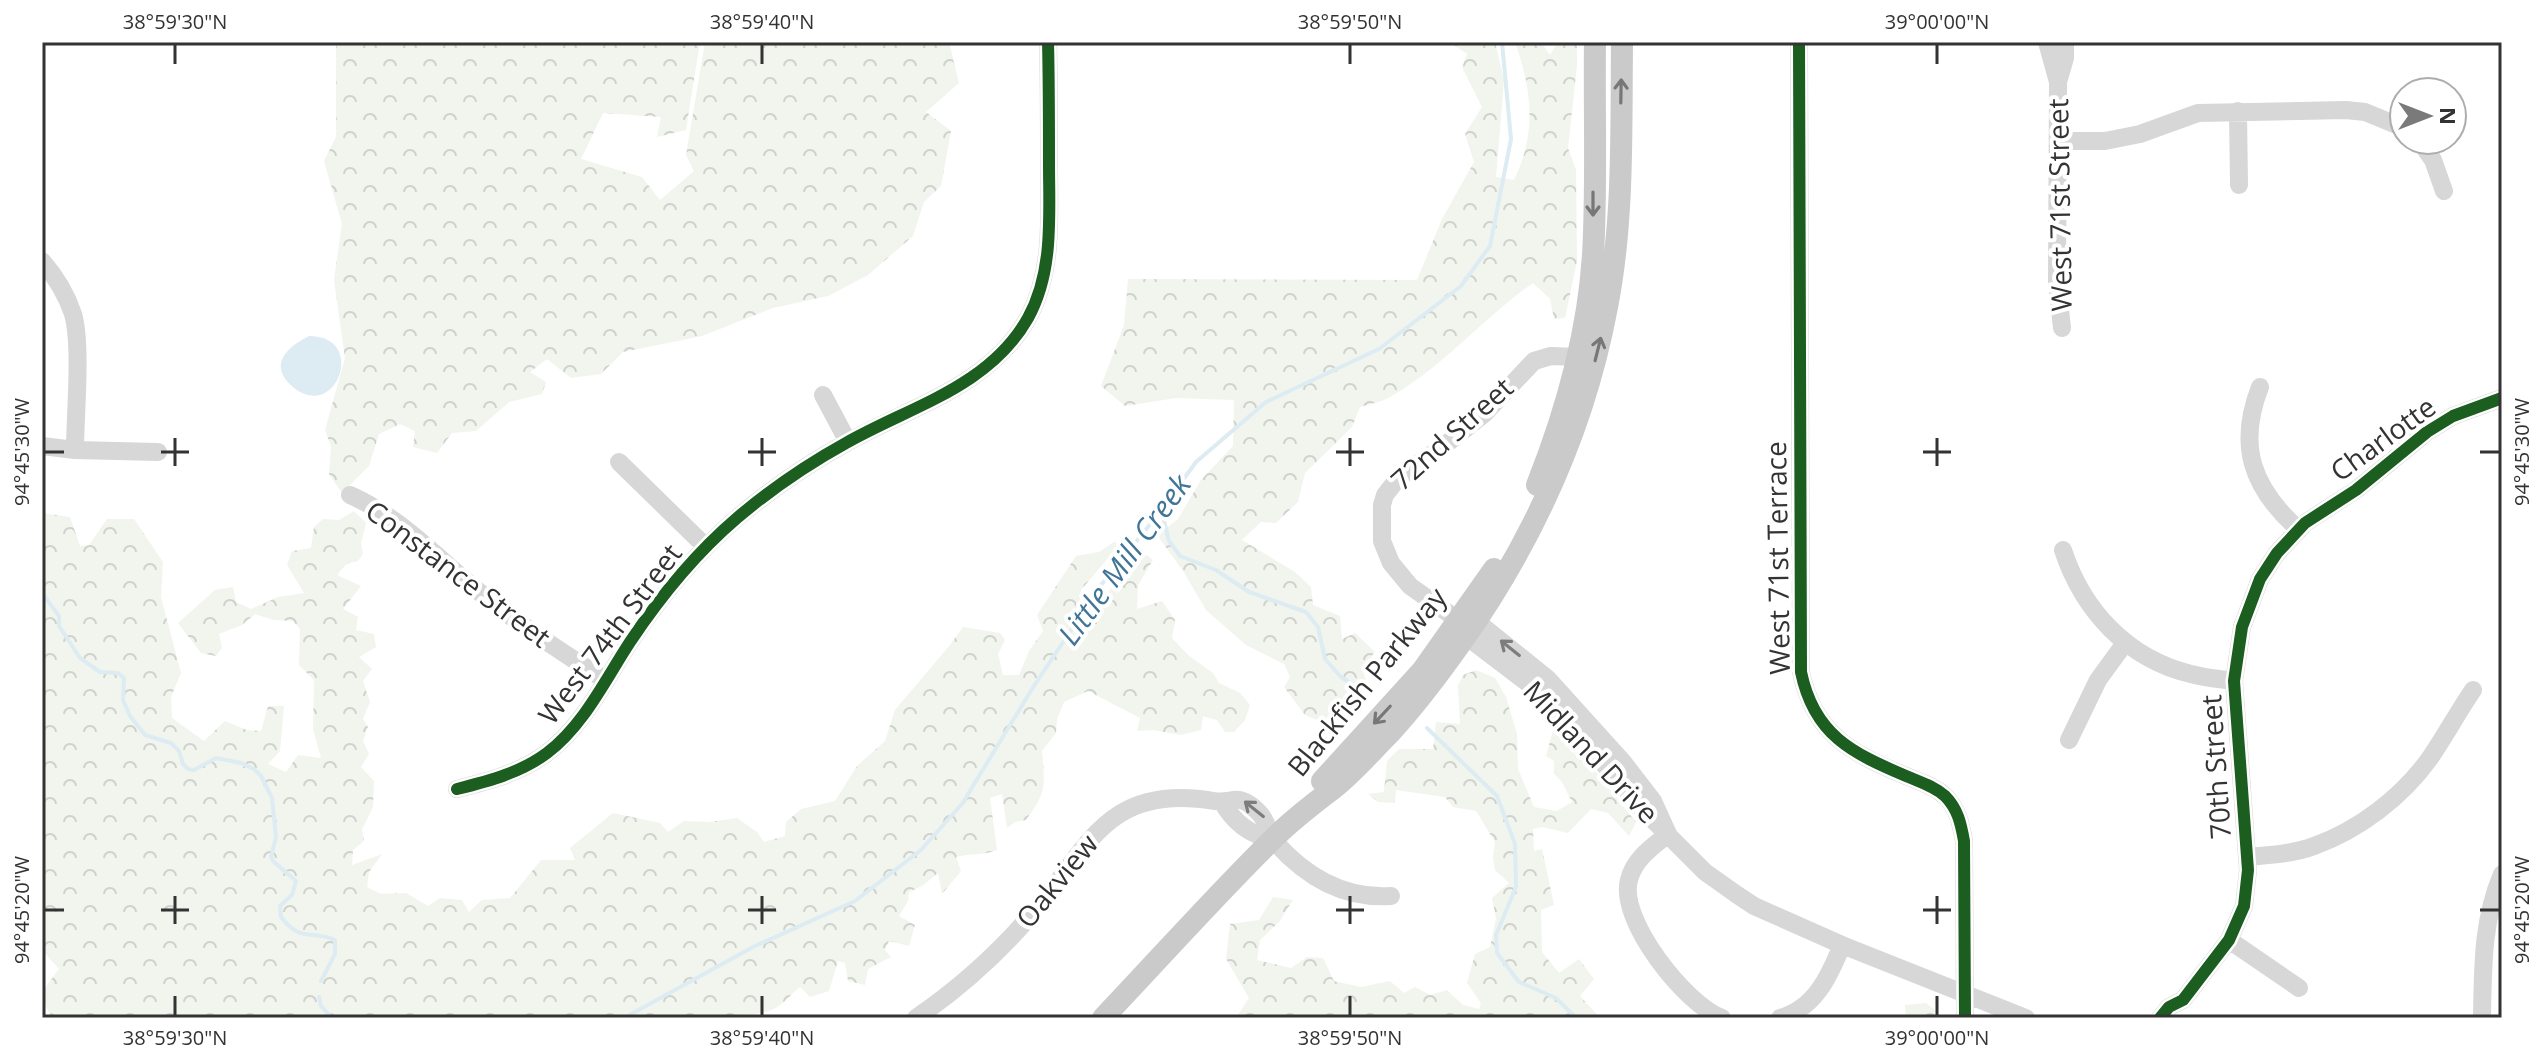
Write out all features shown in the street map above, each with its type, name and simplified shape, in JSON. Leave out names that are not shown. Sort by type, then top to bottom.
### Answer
[{"type":"main road","name":"Blackfish Parkway","points":[[1467,626],[1531,499],[1549,454],[1578,357],[1593,255],[1595,42]]},
{"type":"main road","name":"Blackfish Parkway","points":[[1103,1018],[1306,808],[1324,778],[1467,626],[1504,580],[1568,450],[1598,351],[1608,306],[1619,217],[1622,42]]},
{"type":"street","name":"West 74th Street","points":[[457,789],[519,770],[569,733],[651,612],[706,547],[762,498],[848,442],[948,393],[976,375],[1016,337],[1030,315],[1042,285],[1048,249],[1048,42]]},
{"type":"street","name":"West 71st Terrace","points":[[1799,42],[1801,672],[1810,704],[1833,736],[1847,749],[1935,788],[1959,815],[1964,841],[1965,992]]},
{"type":"street","name":"West 71st Street","points":[[2047,42],[2058,82],[2057,282],[2062,328]]},
{"type":"street","name":"West 71st Street","points":[[2058,82],[2065,58],[2065,42]]},
{"type":"street","points":[[2059,141],[2123,138],[2198,113],[2346,110],[2365,112],[2388,121]]},
{"type":"street","points":[[2238,111],[2239,185]]},
{"type":"street","points":[[2430,156],[2444,191]]},
{"type":"street","points":[[42,261],[59,281],[74,317],[75,450]]},
{"type":"street","name":"72nd Street","points":[[1467,626],[1410,586],[1384,552],[1380,516],[1385,495],[1399,477],[1484,414],[1534,361],[1551,356],[1578,357]]},
{"type":"street","points":[[2260,387],[2250,411],[2248,426],[2255,474],[2270,501],[2299,530]]},
{"type":"street","points":[[823,395],[848,442]]},
{"type":"street","name":"Charlotte","points":[[2299,530],[2356,490],[2427,432],[2453,416],[2502,398]]},
{"type":"street","points":[[42,446],[158,452]]},
{"type":"street","points":[[619,462],[706,547]]},
{"type":"street","name":"Constance Street","points":[[350,495],[404,526],[478,592],[605,680]]},
{"type":"street","name":"70th Street","points":[[2160,1018],[2169,1007],[2181,1009],[2229,940],[2244,906],[2247,857],[2234,681],[2242,627],[2255,590],[2277,553],[2299,530]]},
{"type":"street","points":[[2063,550],[2078,586],[2110,630],[2125,643],[2140,654],[2178,670],[2234,681]]},
{"type":"street","name":"Midland Drive","points":[[1467,626],[1546,697],[1644,811],[1705,872],[1736,894],[1754,906],[1842,945],[2026,1018]]},
{"type":"street","points":[[2069,740],[2098,680],[2125,643]]},
{"type":"street","points":[[2247,857],[2314,846],[2361,823],[2396,796],[2415,776],[2473,690]]},
{"type":"street","name":"Oakview","points":[[916,1018],[959,988],[1014,933],[1105,822],[1129,808],[1157,800],[1186,796],[1222,802],[1231,816],[1255,836],[1273,839],[1309,871],[1343,892],[1373,897],[1391,896]]},
{"type":"street","points":[[1668,834],[1640,858],[1632,870],[1627,892],[1630,912],[1637,929],[1685,992],[1710,1014],[1722,1018]]},
{"type":"street","points":[[2482,1018],[2484,937],[2492,898],[2502,874]]},
{"type":"street","points":[[2229,940],[2299,988]]},
{"type":"street","points":[[1780,1018],[1798,1012],[1816,995],[1842,945]]},
{"type":"street","points":[[1965,992],[1965,1018]]},
{"type":"green space","points":[[336,42],[700,42],[686,130],[657,137],[661,117],[603,113],[581,159],[642,177],[660,200],[694,171],[686,155],[705,42],[949,42],[959,83],[926,112],[951,131],[941,186],[924,202],[913,236],[868,275],[828,296],[773,308],[702,336],[623,352],[601,374],[571,378],[547,359],[530,372],[546,382],[542,394],[509,402],[476,431],[452,433],[437,453],[413,447],[415,431],[400,424],[379,434],[369,466],[342,493],[329,474],[331,447],[325,430],[345,358],[334,280],[342,224],[324,161],[336,137]]},
{"type":"green space","points":[[1495,42],[1504,80],[1496,177],[1514,180],[1526,145],[1530,111],[1515,42],[1541,42],[1550,55],[1558,42],[1577,42],[1568,148],[1576,170],[1577,261],[1565,318],[1554,319],[1550,299],[1533,283],[1409,385],[1387,399],[1360,407],[1352,427],[1305,473],[1298,502],[1276,523],[1261,522],[1242,540],[1295,572],[1311,587],[1313,605],[1340,616],[1342,639],[1355,633],[1375,652],[1362,668],[1367,683],[1339,703],[1337,714],[1322,722],[1305,715],[1284,687],[1290,677],[1284,664],[1246,645],[1206,610],[1157,535],[1178,519],[1201,480],[1233,446],[1234,400],[1176,398],[1125,406],[1101,386],[1124,325],[1128,279],[1417,280],[1442,219],[1474,162],[1465,134],[1482,107],[1462,67],[1467,54],[1453,44]]},
{"type":"green space","points":[[354,511],[366,523],[361,543],[363,554],[358,561],[346,564],[337,575],[361,586],[343,609],[358,617],[356,630],[374,634],[376,647],[359,657],[372,669],[363,681],[370,702],[363,719],[368,727],[363,741],[369,754],[361,767],[374,781],[373,807],[362,829],[364,841],[353,850],[352,865],[382,854],[369,872],[367,887],[381,894],[406,893],[428,906],[440,898],[462,900],[469,912],[482,900],[510,898],[541,860],[575,860],[570,848],[613,813],[660,823],[668,832],[684,821],[710,822],[737,818],[757,832],[764,842],[785,836],[786,822],[801,809],[835,801],[857,766],[885,741],[895,710],[963,627],[1000,633],[1005,640],[998,654],[1003,675],[1019,675],[1029,651],[1043,631],[1037,615],[1076,556],[1099,552],[1114,542],[1120,544],[1081,590],[1080,606],[1094,609],[1134,561],[1147,555],[1153,560],[1138,585],[1137,609],[1162,601],[1175,620],[1172,638],[1188,655],[1213,673],[1219,683],[1240,693],[1250,705],[1245,720],[1234,732],[1225,732],[1217,720],[1203,716],[1201,730],[1181,735],[1153,730],[1137,731],[1140,718],[1088,691],[1064,702],[1057,719],[1056,733],[1042,751],[1043,788],[1033,810],[1026,820],[1015,822],[1007,828],[1002,794],[990,798],[997,850],[956,857],[961,871],[942,894],[938,873],[909,892],[908,901],[899,916],[915,925],[909,946],[889,941],[885,950],[891,957],[868,969],[865,985],[848,981],[845,963],[838,961],[829,991],[810,997],[800,987],[780,1005],[763,1013],[733,1015],[733,1018],[53,1018],[43,998],[45,988],[59,969],[42,950],[42,513],[70,517],[80,546],[89,545],[107,519],[134,519],[163,562],[161,597],[181,673],[171,697],[172,718],[204,741],[225,721],[247,730],[261,731],[268,706],[284,706],[280,751],[268,764],[286,772],[298,755],[321,758],[313,729],[314,680],[299,665],[300,629],[293,621],[273,620],[255,614],[242,625],[219,634],[222,648],[216,656],[201,653],[178,623],[215,590],[233,587],[236,602],[251,609],[278,597],[304,593],[287,565],[292,551],[311,548],[314,527],[323,519],[339,520]]},
{"type":"green space","points":[[1476,670],[1495,678],[1506,697],[1517,734],[1518,769],[1534,807],[1557,811],[1572,802],[1562,782],[1554,774],[1554,761],[1546,756],[1553,730],[1562,730],[1636,822],[1629,836],[1608,813],[1591,809],[1568,833],[1542,827],[1533,829],[1534,851],[1542,849],[1554,905],[1541,910],[1542,952],[1559,973],[1579,959],[1594,979],[1580,996],[1600,1018],[1236,1018],[1249,998],[1226,959],[1230,924],[1259,920],[1273,897],[1293,900],[1279,922],[1260,940],[1257,960],[1291,968],[1307,957],[1323,958],[1334,981],[1361,987],[1390,981],[1404,993],[1415,987],[1430,995],[1447,990],[1463,1005],[1479,1009],[1481,1003],[1467,983],[1475,954],[1490,947],[1496,918],[1492,898],[1509,883],[1495,870],[1495,842],[1476,811],[1453,807],[1445,797],[1396,790],[1395,803],[1378,802],[1368,794],[1384,792],[1387,761],[1399,749],[1433,749],[1436,722],[1460,724],[1458,686],[1463,675]]},
{"type":"green space","points":[[1926,1003],[1935,1010],[1934,1018],[1906,1018],[1905,1005]]},
{"type":"shaded area","points":[[309,336],[327,340],[337,349],[341,362],[333,387],[322,394],[308,395],[293,387],[281,371],[287,351]]},
{"type":"waterway","name":"Little Mill Creek","points":[[624,1018],[753,947],[855,901],[921,850],[962,804],[1032,689],[1101,585],[1196,462],[1266,402],[1379,349],[1461,286],[1490,246],[1511,139],[1502,42]]},
{"type":"waterway","points":[[1161,509],[1169,541],[1180,556],[1216,570],[1249,592],[1306,612],[1318,627],[1325,659],[1341,677],[1363,691]]},
{"type":"waterway","points":[[42,593],[59,616],[59,626],[80,658],[100,672],[118,673],[124,678],[123,700],[130,716],[145,735],[171,743],[188,769],[194,770],[216,758],[241,763],[261,776],[272,798],[276,837],[271,857],[296,881],[292,895],[280,906],[281,917],[301,933],[335,940],[335,954],[321,981]]},
{"type":"waterway","points":[[1427,728],[1497,796],[1515,844],[1516,887],[1496,935],[1497,953],[1519,982],[1556,998],[1576,1018]]},
{"type":"waterway","points":[[319,997],[321,1006],[332,1018]]},
{"type":"cycle path","points":[[457,789],[515,771],[537,760],[560,742],[583,716],[666,592],[707,546],[750,508],[832,451],[970,378],[1012,342],[1036,300],[1046,262],[1049,223],[1048,42]]},
{"type":"cycle path","points":[[1799,42],[1801,672],[1815,712],[1838,739],[1869,759],[1936,790],[1956,811],[1964,841],[1965,1018]]},
{"type":"cycle path","points":[[2160,1018],[2169,1007],[2183,1000],[2229,940],[2244,906],[2248,870],[2234,681],[2242,627],[2260,579],[2277,553],[2305,523],[2356,490],[2427,432],[2453,416],[2502,398]]}]
